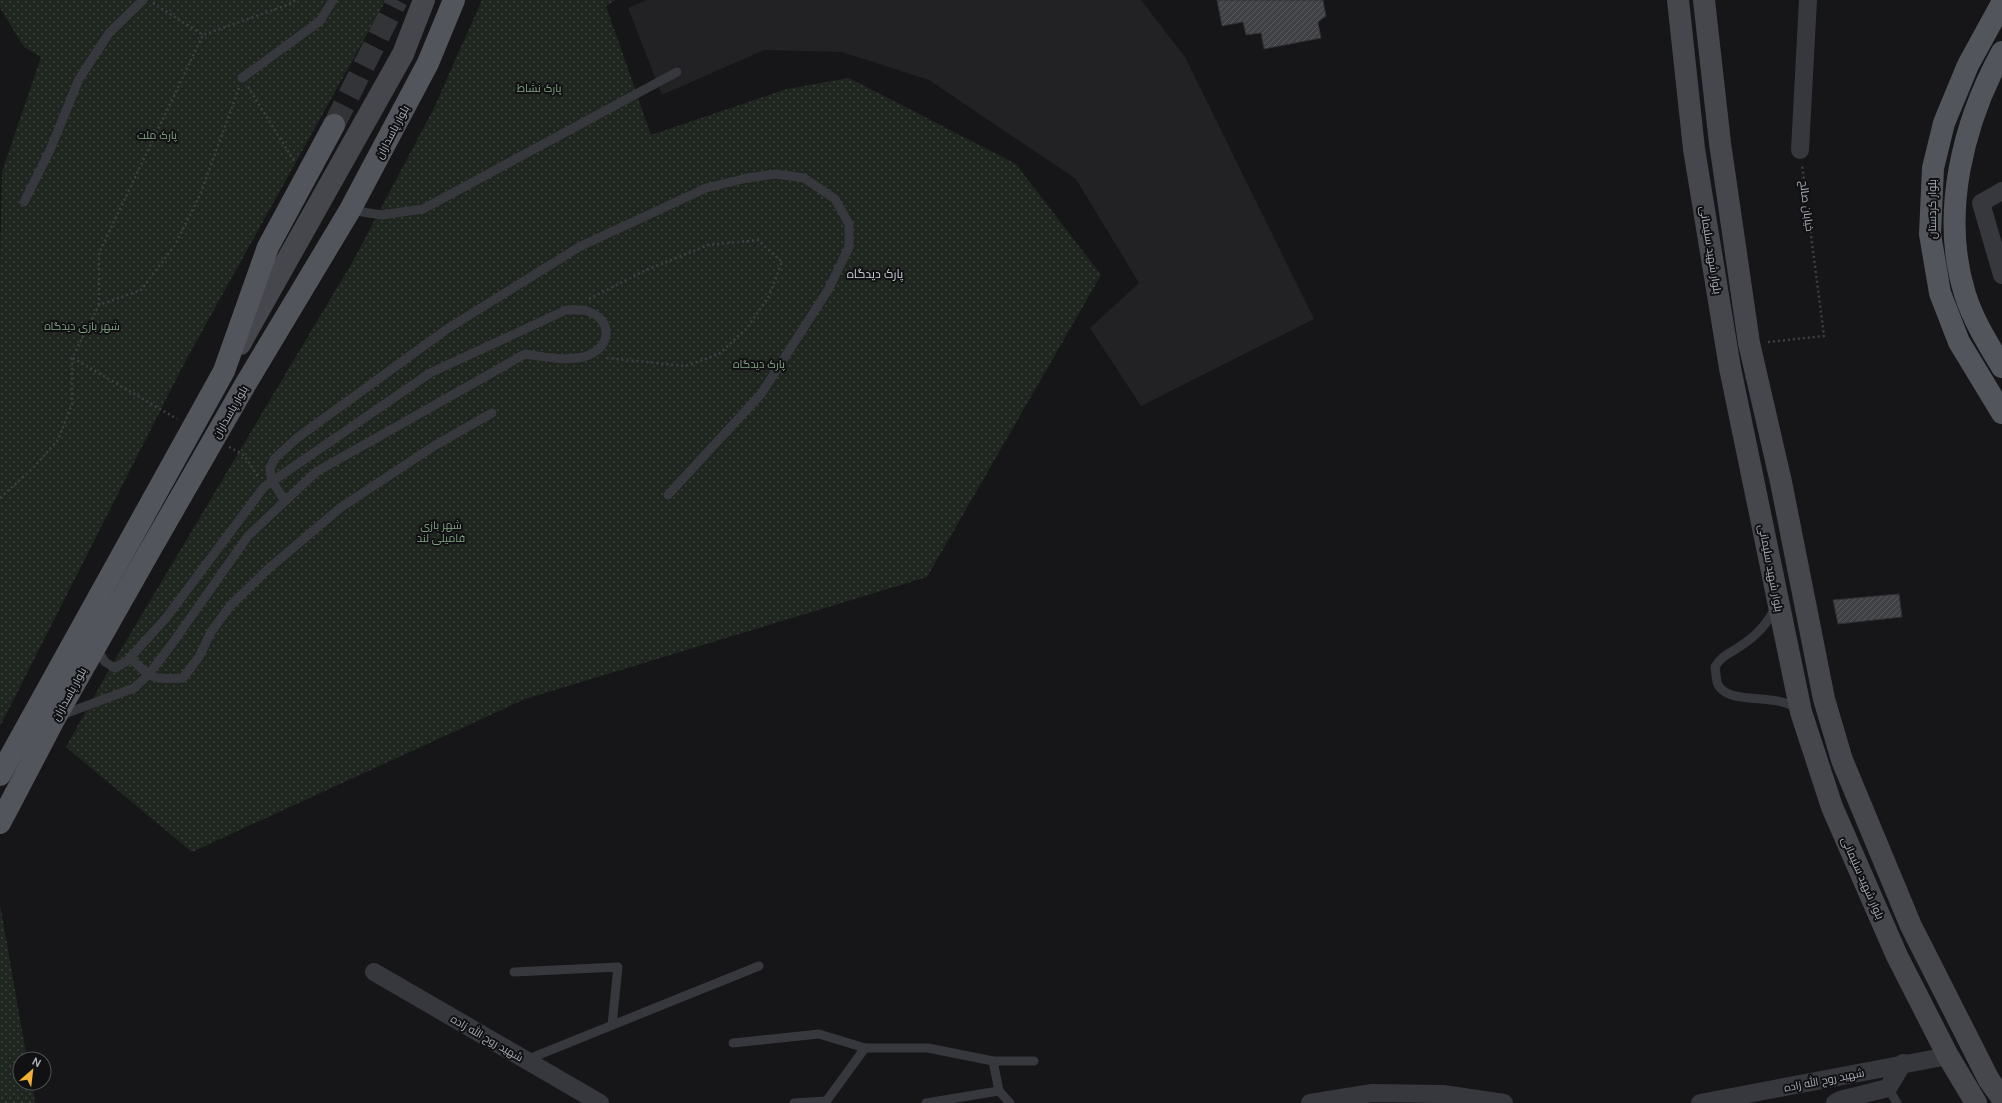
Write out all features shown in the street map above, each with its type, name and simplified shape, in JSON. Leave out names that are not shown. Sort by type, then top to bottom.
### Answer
[{"type":"main road","name":"بلوار پاسداران","points":[[0,775],[224,371],[400,61],[424,0]]},
{"type":"main road","name":"بلوار پاسداران","points":[[0,823],[55,718],[245,385],[350,210],[428,63],[454,0]]},
{"type":"main road","name":"بلوار شهید سلیمانی","points":[[1678,0],[1695,157],[1730,368],[1801,712],[1832,807],[1897,956],[1948,1056],[1976,1103]]},
{"type":"main road","points":[[1704,0],[1720,143],[1749,343],[1824,699],[1842,760],[1911,926],[1989,1080],[2002,1098]]},
{"type":"main road","name":"بلوار کردستان","points":[[2002,3],[1968,65],[1944,123],[1932,168],[1930,234],[1940,293],[1960,342],[2002,413]]},
{"type":"main road","name":"بلوار کردستان","points":[[2002,52],[1991,71],[1969,132],[1960,166],[1954,234],[1966,295],[1987,342],[2002,367]]},
{"type":"main road","points":[[224,371],[268,247],[334,126]]},
{"type":"main road","points":[[1750,462],[1774,456]]},
{"type":"main road","points":[[0,831],[18,791]]},
{"type":"street","points":[[1800,150],[1808,0]]},
{"type":"street","points":[[2002,191],[1981,203],[2002,275]]},
{"type":"street","name":"شهید روح الله زاده","points":[[374,972],[600,1103]]},
{"type":"street","name":"شهید روح الله زاده","points":[[1700,1103],[1819,1081],[1903,1063],[1948,1056]]},
{"type":"street","points":[[1835,1103],[1840,1100],[1888,1088],[1903,1063]]},
{"type":"street","points":[[1310,1103],[1372,1093],[1443,1094],[1504,1103]]},
{"type":"lane","points":[[24,202],[50,150],[79,79],[109,33],[143,0]]},
{"type":"lane","points":[[242,78],[320,21],[332,0]]},
{"type":"lane","points":[[350,210],[382,215],[423,209],[677,72]]},
{"type":"lane","points":[[285,501],[272,481],[270,470],[274,459],[298,438],[447,329],[579,247],[706,188],[747,178],[776,174],[804,178],[835,199],[849,224],[849,247],[828,290],[761,394],[668,495]]},
{"type":"lane","points":[[55,718],[134,688],[148,675],[172,644],[248,536],[316,472],[525,354],[557,359],[584,357],[601,348],[607,338],[605,325],[597,316],[586,310],[566,310],[430,373],[297,462],[264,487],[166,618],[130,658],[115,668],[105,662],[96,647]]},
{"type":"lane","points":[[130,658],[148,675],[163,679],[183,678],[199,657],[211,632],[230,606],[267,570],[340,508],[434,446],[492,414]]},
{"type":"lane","points":[[1778,603],[1770,618],[1757,635],[1720,658],[1714,667],[1718,685],[1729,695],[1777,700],[1790,704],[1801,712]]},
{"type":"lane","points":[[526,1060],[759,966]]},
{"type":"lane","points":[[514,972],[618,967],[612,1025]]},
{"type":"lane","points":[[733,1043],[819,1034],[865,1048],[928,1048],[993,1060],[1034,1061]]},
{"type":"lane","points":[[794,1103],[826,1102],[865,1048]]},
{"type":"lane","points":[[993,1060],[999,1090],[1010,1103]]},
{"type":"lane","points":[[1888,1088],[1897,1103]]},
{"type":"lane","points":[[926,1103],[999,1090]]},
{"type":"path","points":[[148,0],[203,35]]},
{"type":"path","points":[[0,498],[33,468],[58,440],[72,404],[72,358],[99,305],[99,253],[203,35],[290,4],[296,0]]},
{"type":"path","points":[[99,305],[141,290],[175,245],[200,195],[242,78]]},
{"type":"path","points":[[242,78],[305,179]]},
{"type":"path","name":"خیابان صالح","points":[[1749,343],[1824,336],[1800,150]]},
{"type":"path","points":[[566,310],[644,272],[708,245],[758,240],[782,262],[769,296],[748,328],[719,354],[686,366],[584,357]]},
{"type":"path","points":[[72,358],[119,386]]},
{"type":"path","points":[[244,455],[264,487]]},
{"type":"shaded area","points":[[646,0],[1141,0],[1185,57],[1314,319],[1141,406],[1090,328],[1139,283],[1076,179],[929,80],[842,52],[764,50],[662,95],[628,8]]},
{"type":"green space","name":"پارک ملت","points":[[0,0],[386,0],[186,360],[0,726],[0,266],[2,172],[41,57],[24,47],[0,8]]},
{"type":"green space","name":"پارک دیدگاه","points":[[482,0],[616,0],[606,6],[651,135],[787,89],[849,78],[1016,164],[1101,275],[927,577],[525,699],[192,852],[66,747],[110,668],[353,261],[433,110]]},
{"type":"green space","points":[[0,904],[26,1051],[12,1051],[12,1091],[33,1091],[35,1103],[0,1103]]},
{"type":"building","points":[[1217,0],[1323,0],[1326,16],[1318,22],[1321,38],[1264,49],[1261,33],[1246,35],[1243,22],[1222,26]]},
{"type":"building","points":[[1899,594],[1902,617],[1838,624],[1833,600]]},
{"type":"tunnel","points":[[334,125],[397,0]]},
{"type":"district","name":"پارک دیدگاه","points":[[875,274]]},
{"type":"park label","name":"پارک نشاط","points":[[539,88]]},
{"type":"park label","name":"شهر بازی دیدگاه","points":[[82,326]]},
{"type":"park label","name":"شهر بازی فامیلی لند","points":[[441,531]]}]
